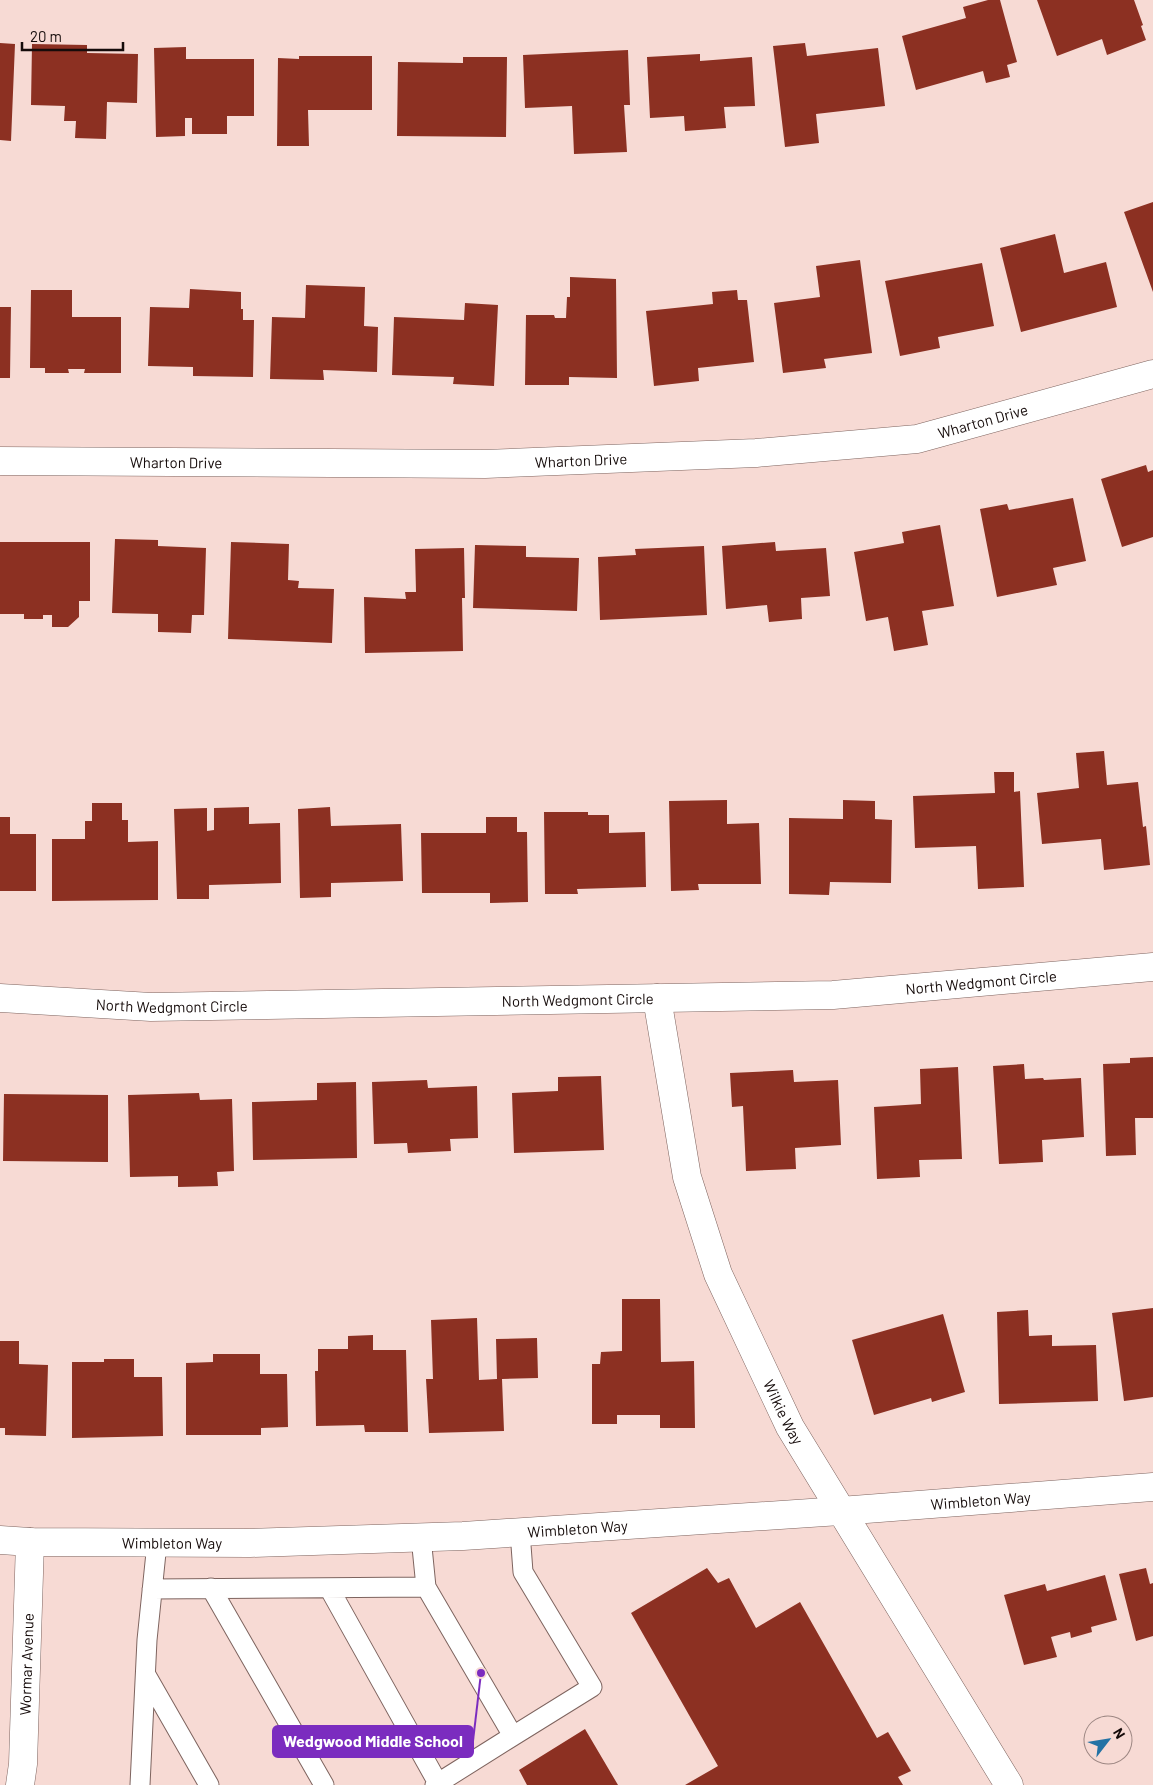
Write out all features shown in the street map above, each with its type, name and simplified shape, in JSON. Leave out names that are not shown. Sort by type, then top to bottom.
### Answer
[{"type":"street","name":"Wharton Drive","points":[[0,461],[485,464],[756,453],[917,439],[1153,374]]},
{"type":"street","name":"North Wedgmont Circle","points":[[0,998],[151,1007],[833,995],[1153,966]]},
{"type":"street","name":"Wilkie Way","points":[[657,998],[687,1178],[718,1274],[790,1427],[1009,1785]]},
{"type":"street","name":"Wimbleton Way","points":[[0,1540],[30,1542],[250,1543],[421,1537],[840,1511],[1153,1487]]},
{"type":"street","name":"Wormar Avenue","points":[[20,1785],[23,1764],[30,1542]]},
{"type":"lane","points":[[329,1588],[437,1784],[592,1686],[523,1572],[520,1532]]},
{"type":"lane","points":[[421,1537],[426,1587],[513,1736]]},
{"type":"lane","points":[[140,1785],[152,1589],[157,1543]]},
{"type":"lane","points":[[152,1589],[426,1587]]},
{"type":"lane","points":[[211,1588],[324,1785]]},
{"type":"lane","points":[[146,1675],[209,1785]]},
{"type":"building","points":[[988,0],[1000,0],[1017,62],[1007,65],[1010,77],[986,83],[983,71],[916,90],[902,36],[966,18],[963,7]]},
{"type":"building","points":[[1037,0],[1134,0],[1146,40],[1107,55],[1102,39],[1057,56]]},
{"type":"building","points":[[0,43],[15,44],[11,141],[0,140]]},
{"type":"building","points":[[805,43],[807,56],[878,48],[885,106],[816,114],[819,143],[785,147],[773,46]]},
{"type":"building","points":[[32,44],[87,45],[87,53],[138,54],[137,103],[107,102],[106,139],[75,138],[76,121],[64,121],[65,106],[31,105]]},
{"type":"building","points":[[186,47],[186,59],[254,59],[254,116],[227,116],[227,134],[192,134],[192,118],[185,118],[185,136],[156,137],[154,48]]},
{"type":"building","points":[[628,50],[630,105],[624,105],[627,152],[574,154],[572,106],[525,108],[523,55]]},
{"type":"building","points":[[700,54],[700,61],[752,57],[755,106],[724,107],[726,128],[685,131],[684,116],[650,118],[647,57]]},
{"type":"building","points":[[299,56],[372,56],[372,110],[308,110],[309,146],[277,146],[278,58],[299,59]]},
{"type":"building","points":[[463,57],[507,57],[506,137],[397,136],[398,62],[463,63]]},
{"type":"building","points":[[1153,202],[1153,292],[1124,212]]},
{"type":"building","points":[[1055,234],[1064,273],[1106,262],[1117,307],[1021,332],[1000,248]]},
{"type":"building","points":[[860,260],[872,353],[824,359],[826,368],[783,373],[774,303],[820,297],[816,266]]},
{"type":"building","points":[[982,263],[994,326],[938,337],[940,348],[900,356],[885,281]]},
{"type":"building","points":[[570,277],[616,279],[617,378],[569,377],[569,385],[525,385],[526,315],[554,315],[555,318],[566,318],[567,297],[570,297]]},
{"type":"building","points":[[306,285],[365,287],[364,326],[378,327],[377,372],[323,370],[324,380],[270,379],[272,317],[305,318]]},
{"type":"building","points":[[190,289],[241,292],[243,320],[254,320],[253,377],[193,376],[193,367],[148,366],[150,307],[189,308]]},
{"type":"building","points":[[31,290],[72,290],[72,317],[121,317],[121,373],[84,373],[85,369],[68,369],[69,373],[45,373],[45,368],[30,368]]},
{"type":"building","points":[[737,290],[738,300],[747,300],[754,362],[698,368],[699,381],[654,386],[646,311],[713,304],[712,292]]},
{"type":"building","points":[[465,303],[498,305],[494,386],[453,384],[454,377],[392,375],[394,317],[464,320]]},
{"type":"building","points":[[0,307],[11,307],[10,378],[0,378]]},
{"type":"building","points":[[1146,465],[1148,472],[1153,470],[1153,537],[1122,547],[1101,479]]},
{"type":"building","points":[[1073,498],[1086,561],[1053,568],[1057,585],[997,597],[980,509],[1007,504],[1009,510]]},
{"type":"building","points":[[940,525],[954,606],[922,611],[928,645],[894,651],[888,617],[866,621],[854,552],[904,543],[902,532]]},
{"type":"building","points":[[115,539],[158,540],[158,546],[206,548],[204,615],[192,615],[191,633],[158,632],[158,614],[112,613]]},
{"type":"building","points":[[0,542],[90,542],[90,601],[79,601],[79,617],[68,627],[52,627],[52,615],[43,615],[43,619],[24,619],[24,614],[0,614]]},
{"type":"building","points":[[231,542],[289,544],[288,580],[299,581],[298,588],[334,589],[332,643],[228,639]]},
{"type":"building","points":[[775,542],[776,551],[826,548],[830,596],[801,598],[802,619],[769,622],[767,605],[726,609],[722,546]]},
{"type":"building","points":[[475,545],[526,546],[526,557],[579,558],[577,611],[473,608]]},
{"type":"building","points":[[704,546],[707,615],[600,620],[598,557],[636,555],[635,549]]},
{"type":"building","points":[[464,548],[465,598],[462,598],[463,651],[365,653],[364,597],[406,599],[405,592],[416,592],[415,549]]},
{"type":"building","points":[[1104,751],[1107,785],[1138,782],[1143,827],[1146,826],[1150,865],[1104,870],[1101,839],[1042,844],[1037,793],[1079,788],[1076,753]]},
{"type":"building","points":[[994,772],[1014,772],[1014,792],[1020,791],[1024,887],[978,889],[976,846],[915,848],[913,796],[995,793]]},
{"type":"building","points":[[727,800],[727,824],[759,823],[761,884],[698,884],[699,890],[671,891],[669,801]]},
{"type":"building","points":[[843,800],[875,801],[875,819],[892,820],[891,883],[830,882],[829,895],[789,894],[789,818],[843,819]]},
{"type":"building","points":[[92,803],[122,803],[122,820],[128,820],[128,842],[158,841],[158,900],[52,901],[52,839],[85,839],[85,821],[92,821]]},
{"type":"building","points":[[249,807],[249,824],[280,823],[281,883],[209,885],[209,899],[177,899],[174,809],[207,808],[207,831],[214,830],[214,808]]},
{"type":"building","points":[[330,807],[331,826],[401,824],[403,881],[331,883],[331,897],[300,898],[298,809]]},
{"type":"building","points":[[544,812],[588,812],[588,815],[609,815],[609,833],[645,832],[646,887],[577,889],[578,894],[545,894]]},
{"type":"building","points":[[0,817],[10,817],[10,834],[36,834],[36,891],[0,891]]},
{"type":"building","points":[[486,817],[517,817],[517,832],[527,832],[528,902],[490,903],[490,893],[422,893],[421,833],[486,833]]},
{"type":"building","points":[[1153,1057],[1153,1118],[1135,1118],[1136,1155],[1106,1156],[1103,1064],[1130,1063],[1130,1058]]},
{"type":"building","points":[[1024,1064],[1025,1079],[1081,1078],[1084,1137],[1042,1140],[1043,1162],[999,1164],[993,1066]]},
{"type":"building","points":[[958,1067],[962,1159],[919,1160],[920,1177],[877,1179],[874,1107],[921,1104],[920,1069]]},
{"type":"building","points":[[793,1070],[794,1082],[838,1080],[841,1145],[795,1148],[796,1169],[746,1171],[743,1106],[732,1107],[730,1073]]},
{"type":"building","points":[[601,1076],[604,1150],[514,1153],[512,1093],[558,1091],[558,1077]]},
{"type":"building","points":[[427,1080],[428,1088],[477,1086],[478,1138],[450,1139],[451,1151],[408,1153],[407,1143],[374,1144],[372,1082]]},
{"type":"building","points":[[356,1082],[357,1158],[253,1160],[252,1102],[317,1100],[317,1083]]},
{"type":"building","points":[[199,1093],[200,1100],[232,1099],[234,1171],[217,1172],[218,1186],[178,1187],[178,1176],[130,1177],[128,1095]]},
{"type":"building","points":[[4,1094],[108,1095],[108,1162],[3,1161]]},
{"type":"building","points":[[622,1299],[660,1299],[661,1362],[694,1361],[695,1428],[660,1428],[660,1415],[617,1415],[617,1424],[592,1424],[592,1364],[600,1364],[601,1352],[622,1351]]},
{"type":"building","points":[[1153,1308],[1153,1397],[1124,1401],[1112,1313]]},
{"type":"building","points":[[1028,1310],[1029,1336],[1052,1335],[1052,1346],[1096,1345],[1098,1401],[999,1404],[997,1312]]},
{"type":"building","points":[[943,1314],[965,1392],[932,1402],[931,1398],[874,1415],[852,1340]]},
{"type":"building","points":[[477,1318],[479,1380],[497,1379],[496,1339],[537,1338],[538,1378],[502,1379],[504,1431],[429,1433],[426,1379],[433,1379],[431,1320]]},
{"type":"building","points":[[373,1335],[373,1350],[406,1350],[408,1432],[365,1432],[364,1425],[316,1426],[315,1371],[318,1371],[318,1349],[348,1349],[348,1336]]},
{"type":"building","points":[[0,1341],[19,1341],[19,1364],[48,1365],[46,1436],[5,1435],[5,1428],[0,1428]]},
{"type":"building","points":[[213,1354],[260,1354],[260,1374],[287,1374],[288,1427],[261,1428],[261,1435],[186,1435],[186,1363],[213,1362]]},
{"type":"building","points":[[104,1359],[134,1359],[134,1377],[162,1377],[163,1436],[72,1438],[72,1362],[104,1362]]},
{"type":"building","points":[[707,1568],[718,1583],[729,1578],[756,1628],[800,1602],[877,1738],[888,1732],[911,1771],[898,1777],[903,1785],[685,1785],[718,1766],[631,1613]]},
{"type":"building","points":[[1146,1568],[1150,1584],[1153,1583],[1153,1636],[1136,1641],[1119,1574]]},
{"type":"building","points":[[1105,1575],[1117,1620],[1091,1627],[1092,1632],[1071,1638],[1070,1632],[1051,1637],[1057,1657],[1024,1665],[1004,1595],[1045,1584],[1047,1591]]},
{"type":"building","points":[[585,1729],[618,1785],[527,1785],[519,1770]]},
{"type":"place","name":"Wedgwood Middle School","points":[[481,1673]]}]
